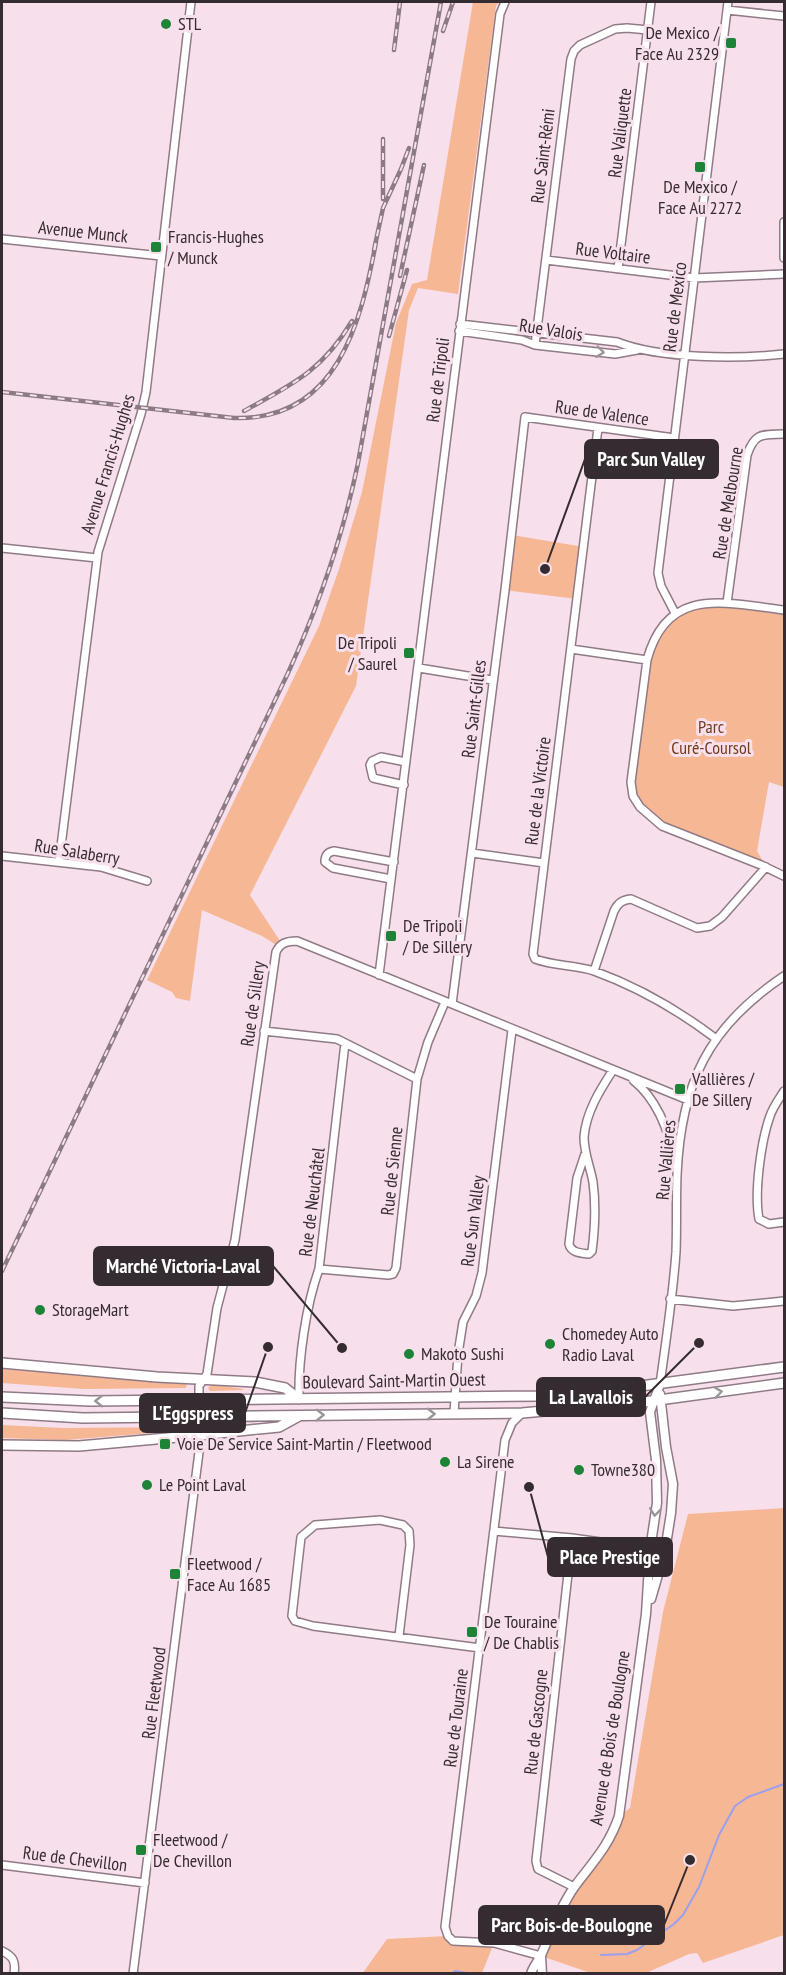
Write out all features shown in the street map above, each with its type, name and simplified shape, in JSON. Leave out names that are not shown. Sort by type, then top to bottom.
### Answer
[{"type":"main road","points":[[2,1363],[157,1377],[204,1378],[270,1384],[285,1388],[300,1399]]},
{"type":"main road","name":"Boulevard Saint-Martin Ouest","points":[[2,1397],[61,1401],[568,1394],[784,1367]]},
{"type":"main road","name":"Boulevard Saint-Martin Ouest","points":[[2,1413],[76,1418],[522,1413],[657,1400],[784,1383]]},
{"type":"main road","points":[[2,1445],[79,1446],[200,1436],[279,1426],[300,1415]]},
{"type":"street","name":"Avenue Francis-Hughes","points":[[59,862],[97,558],[145,397],[191,2]]},
{"type":"street","name":"Rue de Tripoli","points":[[379,975],[500,14],[505,2]]},
{"type":"street","name":"Rue Valiquette","points":[[618,269],[651,2]]},
{"type":"street","name":"Rue de Mexico","points":[[675,613],[661,586],[658,573],[728,2]]},
{"type":"street","points":[[727,10],[784,16]]},
{"type":"street","name":"Rue Saint-Rémi","points":[[535,345],[571,59],[574,51],[580,45],[615,29],[648,30]]},
{"type":"street","points":[[784,222],[784,258]]},
{"type":"street","name":"Avenue Munck","points":[[2,239],[161,256]]},
{"type":"street","name":"Rue Voltaire","points":[[546,260],[694,278],[784,274]]},
{"type":"street","name":"Rue Valois","points":[[460,327],[617,342],[638,350],[684,355],[762,357],[784,354]]},
{"type":"street","name":"Rue Valois","points":[[460,327],[522,340],[535,345],[615,354],[638,350]]},
{"type":"street","name":"Rue de Valence","points":[[525,417],[674,438]]},
{"type":"street","name":"Rue Saint-Gilles","points":[[449,1003],[472,854],[492,680],[506,591],[525,417]]},
{"type":"street","name":"Rue de la Victoire","points":[[598,428],[533,954],[535,959],[545,963],[565,964],[594,971],[656,998],[716,1038]]},
{"type":"street","name":"Rue de Melbourne","points":[[727,603],[747,455],[752,442],[758,436],[784,434]]},
{"type":"street","points":[[2,548],[97,558]]},
{"type":"street","points":[[784,610],[727,603],[695,604],[675,613],[663,624],[652,642],[647,660],[631,782],[633,796],[647,815],[662,826],[784,876]]},
{"type":"street","points":[[572,649],[647,660]]},
{"type":"street","points":[[419,668],[492,680]]},
{"type":"street","points":[[404,785],[373,778],[370,765],[372,761],[381,758],[406,762]]},
{"type":"street","points":[[392,879],[333,868],[325,862],[329,852],[334,851],[394,862]]},
{"type":"street","points":[[472,854],[544,863]]},
{"type":"street","name":"Rue Salaberry","points":[[2,856],[101,867],[147,881]]},
{"type":"street","points":[[594,971],[614,911],[617,905],[624,900],[632,899],[697,928],[710,926],[722,917],[766,867]]},
{"type":"street","name":"Rue de Sillery","points":[[199,1400],[199,1386],[207,1374],[217,1308],[235,1240],[278,946],[288,941],[297,941],[688,1100]]},
{"type":"street","name":"Rue Vallières","points":[[660,1384],[676,1253],[677,1173],[681,1129],[688,1100],[699,1067],[716,1038],[738,1012],[784,976]]},
{"type":"street","name":"Rue de Sienne","points":[[319,1269],[388,1275],[393,1274],[396,1268],[417,1079],[428,1042],[449,1003]]},
{"type":"street","points":[[264,1030],[337,1039],[417,1079]]},
{"type":"street","name":"Rue Sun Valley","points":[[454,1413],[458,1354],[463,1322],[476,1296],[482,1273],[512,1030]]},
{"type":"street","name":"Rue de Neuchâtel","points":[[300,1399],[307,1315],[319,1269],[345,1042]]},
{"type":"street","points":[[585,1154],[577,1178],[569,1244],[577,1253],[589,1254],[592,1251],[596,1226],[592,1180],[585,1154],[584,1134],[597,1095],[613,1070]]},
{"type":"street","name":"Rue de Sillery","points":[[627,1075],[644,1089],[654,1103],[672,1145],[677,1173]]},
{"type":"street","points":[[784,1091],[782,1100],[770,1114],[763,1143],[756,1205],[759,1219],[769,1224],[784,1222]]},
{"type":"street","points":[[670,1299],[733,1306],[784,1301]]},
{"type":"street","name":"Avenue de Bois de Boulogne","points":[[531,1974],[574,1887],[613,1835],[618,1816],[646,1614],[657,1503],[656,1460],[650,1412],[657,1400],[660,1384]]},
{"type":"street","name":"Avenue de Bois de Boulogne","points":[[646,1614],[665,1551],[673,1484],[657,1400]]},
{"type":"street","name":"Rue de Touraine","points":[[522,1413],[512,1424],[506,1440],[445,1917],[448,1936],[453,1941],[494,1943],[541,1956]]},
{"type":"street","name":"Rue Fleetwood","points":[[134,1974],[200,1436],[199,1416]]},
{"type":"street","points":[[399,1636],[410,1545],[409,1531],[403,1525],[380,1521],[315,1525],[301,1537],[292,1616],[295,1621],[313,1626],[480,1648]]},
{"type":"street","points":[[494,1531],[572,1538],[665,1551]]},
{"type":"street","name":"Rue de Gascogne","points":[[572,1538],[536,1860],[538,1869],[574,1887]]},
{"type":"street","name":"Rue de Chevillon","points":[[2,1865],[145,1883]]},
{"type":"street","points":[[2,1951],[14,1960],[14,1974]]},
{"type":"street","name":"Avenue de Bois de Boulogne","points":[[541,1956],[542,1974]]},
{"type":"green space","points":[[473,2],[499,2],[496,6],[458,294],[418,288],[409,310],[356,686],[250,895],[282,944],[278,946],[262,936],[202,910],[190,1001],[176,998],[172,992],[147,980],[319,626],[362,492],[396,323],[412,284],[427,280]]},
{"type":"green space","points":[[512,535],[584,547],[577,599],[505,590]]},
{"type":"green space","name":"Parc Curé-Coursol","points":[[695,604],[784,610],[784,787],[769,782],[757,851],[766,867],[662,826],[640,807],[631,782],[647,660],[663,624]]},
{"type":"green space","points":[[2,1369],[187,1383],[186,1388],[84,1389],[2,1383]]},
{"type":"green space","points":[[212,1384],[243,1390],[210,1391],[208,1388]]},
{"type":"green space","points":[[2,1425],[63,1428],[189,1427],[189,1430],[65,1440],[2,1438]]},
{"type":"green space","points":[[784,1508],[784,1935],[703,1963],[697,1953],[689,1954],[646,1973],[591,1973],[541,1956],[559,1914],[589,1869],[619,1816],[630,1808],[663,1612],[688,1514]]},
{"type":"green space","points":[[448,1936],[453,1941],[494,1943],[482,1973],[362,1974],[387,1939]]},
{"type":"waterway","points":[[601,1955],[627,1954],[637,1950],[674,1924],[683,1915],[699,1887],[719,1835],[735,1806],[748,1797],[784,1784]]},
{"type":"waterway","points":[[451,1974],[455,1971],[472,1974]]},
{"type":"railway","points":[[394,50],[400,2]]},
{"type":"railway","points":[[2,1271],[288,673],[329,570],[358,463],[441,2]]},
{"type":"railway","points":[[443,31],[453,2]]},
{"type":"railway","points":[[383,139],[383,199]]},
{"type":"railway","points":[[374,250],[383,208],[409,148]]},
{"type":"railway","points":[[400,276],[424,165]]},
{"type":"railway","points":[[2,392],[234,418],[269,415],[298,403],[320,385],[338,362],[352,334],[362,304],[376,242]]},
{"type":"railway","points":[[389,336],[407,270]]},
{"type":"railway","points":[[244,411],[305,375],[329,352],[352,321]]},
{"type":"place","name":"STL","points":[[166,24]]},
{"type":"place","name":"De Mexico / Face Au 2329","points":[[731,43]]},
{"type":"place","name":"De Mexico / Face Au 2272","points":[[700,167]]},
{"type":"place","name":"Francis-Hughes / Munck","points":[[156,247]]},
{"type":"place","name":"Parc Sun Valley","points":[[545,569]]},
{"type":"place","name":"De Tripoli / Saurel","points":[[409,653]]},
{"type":"place","name":"De Tripoli / De Sillery","points":[[391,936]]},
{"type":"place","name":"Vallières / De Sillery","points":[[680,1089]]},
{"type":"place","name":"StorageMart","points":[[40,1310]]},
{"type":"place","name":"La Lavallois","points":[[699,1343]]},
{"type":"place","name":"Chomedey Auto Radio Laval","points":[[550,1344]]},
{"type":"place","name":"L'Eggspress","points":[[268,1347]]},
{"type":"place","name":"Marché Victoria-Laval","points":[[342,1348]]},
{"type":"place","name":"Makoto Sushi","points":[[409,1354]]},
{"type":"place","name":"Voie De Service Saint-Martin / Fleetwood","points":[[165,1444]]},
{"type":"place","name":"La Sirene","points":[[445,1462]]},
{"type":"place","name":"Towne380","points":[[579,1470]]},
{"type":"place","name":"Le Point Laval","points":[[147,1485]]},
{"type":"place","name":"Place Prestige","points":[[529,1487]]},
{"type":"place","name":"Fleetwood / Face Au 1685","points":[[175,1574]]},
{"type":"place","name":"De Touraine / De Chablis","points":[[472,1632]]},
{"type":"place","name":"Fleetwood / De Chevillon","points":[[141,1850]]},
{"type":"place","name":"Parc Bois-de-Boulogne","points":[[690,1860]]}]
